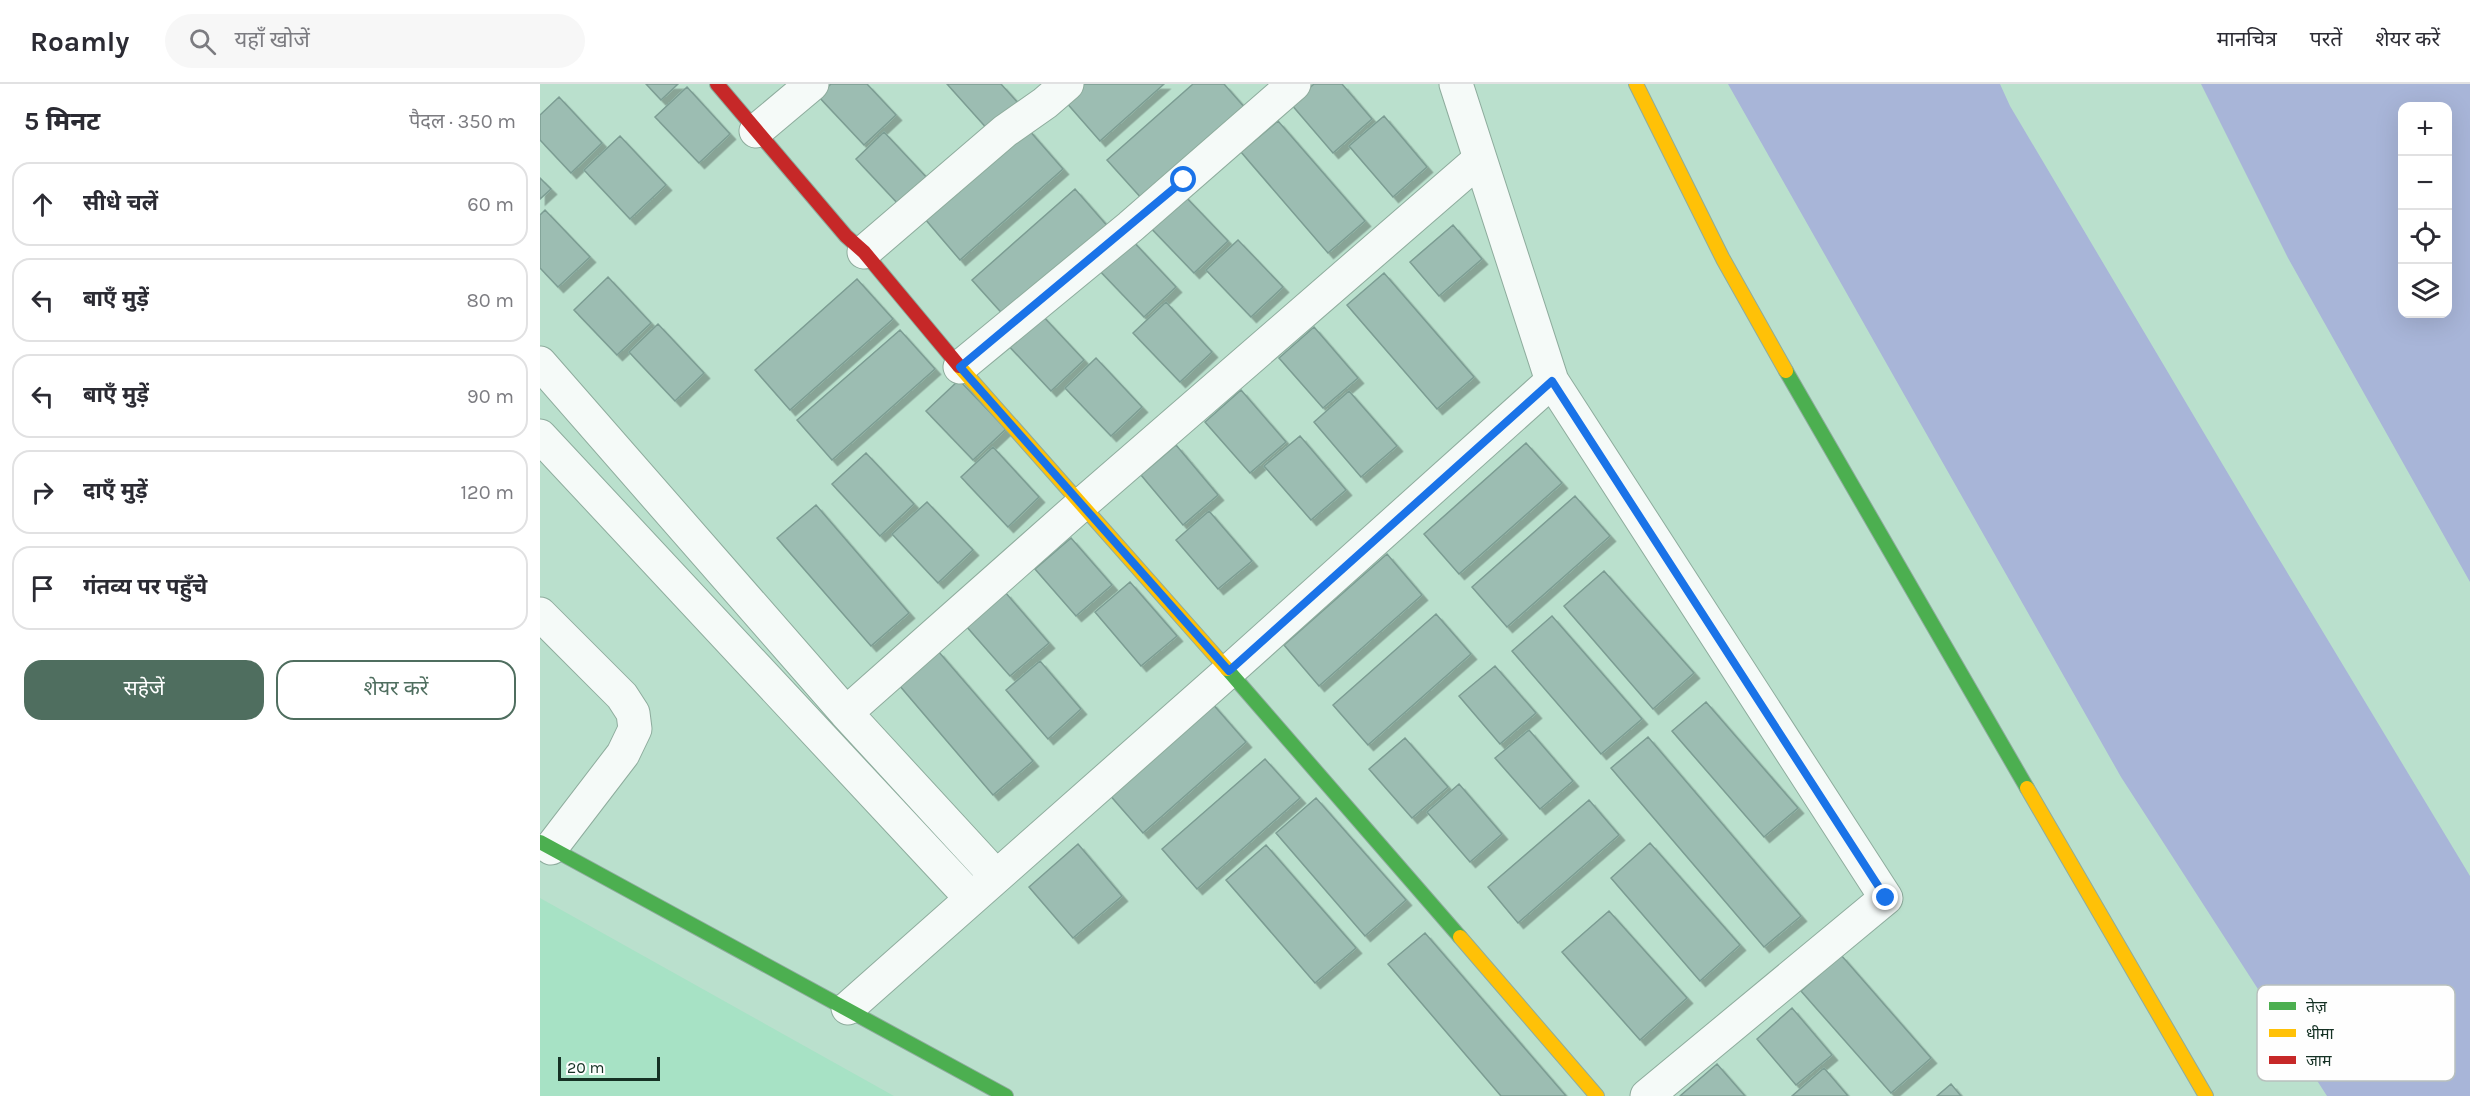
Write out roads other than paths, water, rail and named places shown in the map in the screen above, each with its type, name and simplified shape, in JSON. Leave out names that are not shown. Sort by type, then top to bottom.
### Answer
[{"type":"street","points":[[717,84],[846,236],[864,252],[960,367],[1229,671],[1597,1096]]},
{"type":"street","points":[[756,131],[812,84]]},
{"type":"street","points":[[864,252],[1005,131],[1046,103],[1066,84]]},
{"type":"street","points":[[960,367],[1130,227],[1294,84]]},
{"type":"street","points":[[1456,84],[1552,381],[1886,898],[1647,1096]]},
{"type":"street","points":[[1636,84],[1723,259],[1786,371],[2206,1096]]},
{"type":"street","points":[[846,713],[1082,504],[1480,159]]},
{"type":"street","points":[[540,363],[846,713],[996,876]]},
{"type":"street","points":[[848,1008],[1552,381]]},
{"type":"street","points":[[540,436],[971,898]]},
{"type":"street","points":[[540,614],[622,696],[633,713],[635,729],[623,754],[545,845],[1006,1096]]},
{"type":"water","points":[[1728,84],[2000,84],[2010,106],[2258,524],[2470,876],[2470,1096],[2327,1096],[2317,1081],[2455,1081],[2455,985],[2257,985],[2257,988],[2121,777]]},
{"type":"water","points":[[2201,84],[2470,84],[2470,582],[2288,258]]}]
